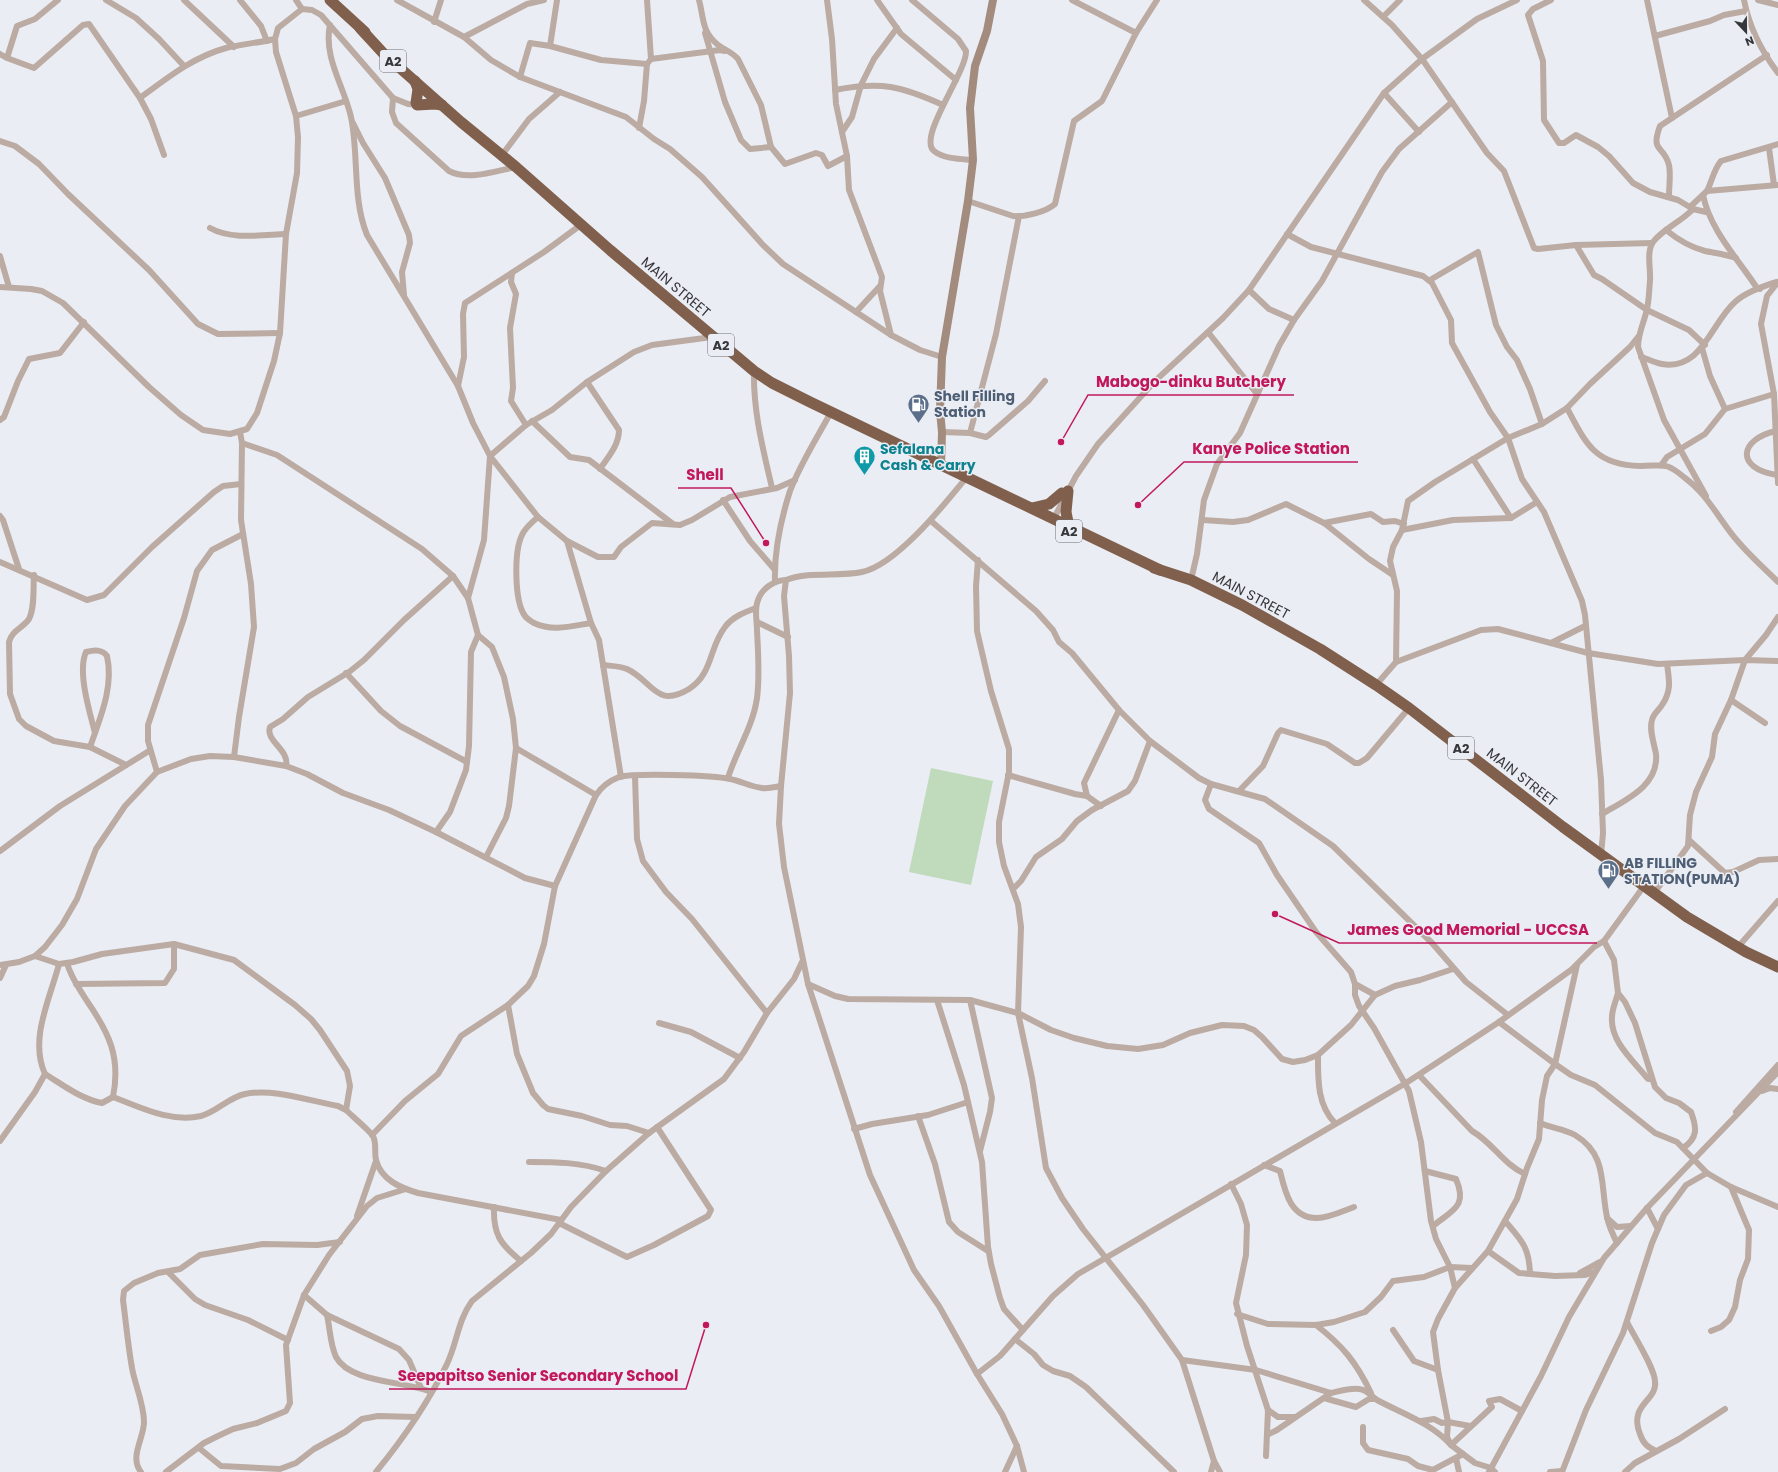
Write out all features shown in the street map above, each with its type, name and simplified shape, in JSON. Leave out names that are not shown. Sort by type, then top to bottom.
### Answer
[{"type":"highway","name":"A2","points":[[330,0],[431,92]]},
{"type":"highway","name":"A2","points":[[360,28],[377,48],[431,92]]},
{"type":"highway","points":[[416,81],[418,89],[415,104],[442,105]]},
{"type":"highway","name":"MAIN STREET","points":[[431,92],[442,105],[500,153],[610,250],[712,337],[754,371],[772,383],[941,466],[1032,508],[1051,520],[1160,570]]},
{"type":"highway","name":"MAIN STREET","points":[[431,92],[500,153]]},
{"type":"highway","name":"MAIN STREET","points":[[981,485],[993,493],[1118,554],[1191,580],[1242,605],[1320,649],[1409,708],[1602,855],[1644,886],[1655,892],[1687,917],[1738,947],[1778,967]]},
{"type":"highway","points":[[1032,508],[1049,504],[1065,492]]},
{"type":"highway","points":[[1065,492],[1066,512],[1069,527]]},
{"type":"street","points":[[6,58],[17,26],[35,19],[58,0]]},
{"type":"street","points":[[106,0],[136,18],[159,39],[184,66]]},
{"type":"street","points":[[184,0],[234,47]]},
{"type":"street","points":[[240,0],[261,26],[267,41]]},
{"type":"street","points":[[296,0],[302,9]]},
{"type":"street","points":[[434,22],[440,0]]},
{"type":"street","points":[[464,37],[527,4],[544,0]]},
{"type":"street","points":[[550,46],[557,0]]},
{"type":"street","points":[[647,0],[651,59]]},
{"type":"street","points":[[698,0],[704,30],[712,51],[721,88],[741,140],[750,149],[771,147]]},
{"type":"street","points":[[827,0],[832,39],[835,90],[847,156],[849,190],[882,277],[880,291],[891,335]]},
{"type":"street","points":[[877,0],[897,28],[934,63],[956,80]]},
{"type":"street","points":[[912,0],[958,38],[965,47],[966,56],[943,105],[930,140],[930,146],[933,150],[945,156],[973,160]]},
{"type":"street","points":[[941,466],[942,432],[940,411],[942,356],[968,201],[973,160],[970,108],[974,73],[993,0]]},
{"type":"street","points":[[1072,0],[1079,2],[1136,33]]},
{"type":"street","points":[[968,201],[1013,216],[1019,216],[1050,208],[1056,204],[1072,126],[1080,115],[1102,101],[1136,33],[1157,0]]},
{"type":"street","points":[[1364,0],[1383,16],[1422,59],[1488,153],[1506,175],[1534,248],[1576,245],[1652,243]]},
{"type":"street","points":[[1383,16],[1400,0]]},
{"type":"street","points":[[1051,520],[1065,492],[1098,444],[1155,381],[1208,332],[1249,290],[1338,158],[1384,93],[1422,59],[1477,19],[1517,0]]},
{"type":"street","points":[[1551,0],[1533,9],[1528,15],[1542,61],[1543,110],[1548,127],[1559,143],[1564,143],[1576,135],[1609,156],[1633,183],[1650,192],[1669,196],[1692,208],[1706,212]]},
{"type":"street","points":[[1647,0],[1672,118]]},
{"type":"street","points":[[1744,0],[1746,11],[1767,55],[1778,73]]},
{"type":"street","points":[[1758,0],[1778,6]]},
{"type":"street","points":[[401,1],[434,22],[464,37],[491,60],[520,77],[626,117],[639,128],[670,149],[702,177],[763,245],[783,264],[891,335],[920,350],[942,356]]},
{"type":"street","points":[[0,287],[31,289],[52,296],[64,303],[149,387],[181,415],[202,430],[230,434],[247,429],[257,413],[274,361],[280,333],[286,234],[297,173],[298,137],[296,116],[276,52],[275,39],[278,28],[302,9],[312,10],[321,15],[393,98],[415,104],[431,92]]},
{"type":"street","points":[[1655,36],[1710,21],[1724,15],[1746,11]]},
{"type":"street","points":[[0,54],[6,58],[34,68],[83,25],[89,24],[140,98],[151,119],[164,155]]},
{"type":"street","points":[[330,25],[327,38],[329,52],[351,118],[361,219],[367,235],[458,386],[473,423],[490,456],[538,517],[567,541],[598,557],[614,557],[621,547],[648,524],[656,522],[680,525],[692,520],[723,500],[772,488],[795,480]]},
{"type":"street","points":[[842,132],[856,108],[861,85],[874,59],[897,28]]},
{"type":"street","points":[[704,30],[716,43],[734,54],[761,104],[771,147],[785,164],[816,153],[822,155],[826,165],[828,166],[847,156]]},
{"type":"street","points":[[140,98],[184,66],[210,54],[234,47],[275,39]]},
{"type":"street","points":[[520,77],[530,43],[550,46],[601,60],[646,64]]},
{"type":"street","points":[[639,128],[644,101],[646,64],[651,59],[720,50],[734,54]]},
{"type":"street","points":[[1669,196],[1669,164],[1656,146],[1656,139],[1660,126],[1767,55]]},
{"type":"street","points":[[835,90],[861,85],[894,86],[943,105]]},
{"type":"street","points":[[500,153],[529,118],[560,92]]},
{"type":"street","points":[[1384,93],[1419,132]]},
{"type":"street","points":[[393,98],[392,112],[396,122],[449,171],[456,175],[466,176],[516,167]]},
{"type":"street","points":[[296,116],[346,101]]},
{"type":"street","points":[[1191,580],[1203,520],[1204,500],[1217,464],[1240,433],[1279,346],[1294,320],[1322,281],[1382,172],[1400,149],[1452,102]]},
{"type":"street","points":[[351,118],[367,149],[385,178],[409,235],[410,244],[402,272],[404,297]]},
{"type":"street","points":[[0,141],[15,146],[39,164],[68,194],[149,270],[198,324],[218,334],[280,333]]},
{"type":"street","points":[[1778,144],[1769,148],[1743,153],[1721,161],[1715,168],[1714,178],[1705,193],[1684,219],[1666,230],[1652,243],[1650,253],[1650,280],[1647,310],[1638,337],[1638,347],[1641,357],[1664,420],[1706,496],[1728,530],[1778,582]]},
{"type":"street","points":[[1705,193],[1776,185],[1769,148]]},
{"type":"street","points":[[1705,193],[1706,212],[1736,258],[1757,288],[1769,291]]},
{"type":"street","points":[[970,433],[996,334],[1019,216]]},
{"type":"street","points":[[458,386],[464,357],[463,314],[465,302],[544,252],[582,224]]},
{"type":"street","points":[[210,228],[222,233],[241,235],[286,234]]},
{"type":"street","points":[[1666,230],[1680,240],[1704,250],[1736,258]]},
{"type":"street","points":[[1287,234],[1311,248],[1414,273],[1430,280],[1451,320],[1452,343],[1490,412],[1508,438],[1522,479],[1544,512],[1582,601],[1601,780],[1603,833],[1602,855]]},
{"type":"street","points":[[1576,245],[1595,276],[1602,279],[1647,310],[1689,330],[1704,347],[1710,376],[1725,409]]},
{"type":"street","points":[[1430,280],[1478,252],[1496,325],[1507,346],[1518,360],[1542,424]]},
{"type":"street","points":[[0,256],[9,287]]},
{"type":"street","points":[[512,273],[511,282],[516,294],[510,328],[513,388],[510,401],[526,425]]},
{"type":"street","points":[[1641,357],[1661,364],[1673,365],[1684,362],[1704,347],[1725,313],[1735,301],[1757,288],[1778,282]]},
{"type":"street","points":[[1778,282],[1769,291],[1761,314],[1761,328],[1777,405],[1776,431],[1778,483]]},
{"type":"street","points":[[856,312],[881,284]]},
{"type":"street","points":[[1249,290],[1269,309],[1294,320]]},
{"type":"street","points":[[0,420],[4,417],[29,359],[60,353],[84,322]]},
{"type":"street","points":[[1208,332],[1257,394]]},
{"type":"street","points":[[468,598],[484,540],[490,456],[526,425],[552,410],[587,382],[642,348],[712,337]]},
{"type":"street","points":[[1396,662],[1398,612],[1397,591],[1390,566],[1391,555],[1403,527],[1408,501],[1508,438],[1542,424],[1567,408],[1590,384],[1630,347],[1638,337]]},
{"type":"street","points":[[754,371],[754,393],[757,420],[772,488]]},
{"type":"street","points":[[942,432],[970,433],[986,437],[1028,401],[1045,381]]},
{"type":"street","points":[[587,382],[619,430],[619,437],[616,444],[600,469]]},
{"type":"street","points":[[1662,464],[1667,457],[1705,434],[1725,409],[1774,394]]},
{"type":"street","points":[[1567,408],[1585,442],[1605,459],[1618,464],[1640,466],[1662,464],[1677,472],[1706,496]]},
{"type":"street","points":[[775,582],[775,570],[782,521],[790,491],[831,412]]},
{"type":"street","points":[[532,421],[570,457],[589,460],[674,524]]},
{"type":"street","points":[[1776,431],[1768,432],[1757,440],[1748,449],[1746,455],[1750,466],[1757,470],[1777,475]]},
{"type":"street","points":[[234,757],[254,627],[252,584],[241,520],[242,443],[240,432]]},
{"type":"street","points":[[242,443],[277,455],[422,550],[453,576],[468,598],[478,635],[492,647],[504,677],[513,719],[516,748],[509,806],[506,818],[486,858]]},
{"type":"street","points":[[1473,459],[1511,518]]},
{"type":"street","points":[[728,778],[732,764],[755,712],[758,670],[756,608],[758,598],[775,582],[803,576],[848,574],[871,570],[931,522],[966,478]]},
{"type":"street","points":[[0,562],[34,575],[76,596],[87,600],[96,598],[104,595],[152,547],[214,492],[223,486],[241,484]]},
{"type":"street","points":[[723,500],[750,541],[775,570]]},
{"type":"street","points":[[1324,523],[1371,514],[1383,522],[1395,521],[1403,527],[1453,520],[1511,518],[1537,502]]},
{"type":"street","points":[[1203,520],[1233,522],[1248,520],[1286,504],[1324,523],[1369,559],[1393,575]]},
{"type":"street","points":[[0,516],[3,520],[19,569]]},
{"type":"street","points":[[538,517],[521,536],[517,556],[516,580],[521,609],[526,617],[535,623],[556,629],[591,623]]},
{"type":"street","points":[[931,522],[978,560],[1044,619],[1054,630],[1059,642],[1072,653],[1118,710],[1150,741],[1199,778],[1210,784],[1265,799],[1333,846],[1432,943],[1453,969],[1476,991],[1508,1015]]},
{"type":"street","points":[[157,772],[149,751],[148,741],[150,718],[184,618],[197,571],[206,556],[212,550],[243,534]]},
{"type":"street","points":[[567,541],[591,623],[599,640],[621,777]]},
{"type":"street","points":[[978,560],[976,586],[977,631],[991,691],[1007,740],[1008,775],[1000,807],[999,842],[1004,866],[1018,904],[1021,927],[1018,1013],[1032,1078],[1046,1168],[1062,1198],[1105,1258],[1143,1305],[1182,1360],[1214,1461],[1220,1472]]},
{"type":"street","points":[[34,575],[29,619],[10,636],[9,642],[10,694],[16,714],[26,726],[54,741],[90,747],[126,765]]},
{"type":"street","points":[[286,766],[286,758],[269,734],[270,727],[283,719],[308,697],[364,660],[404,620],[453,576]]},
{"type":"street","points":[[786,580],[784,596],[788,637],[790,693],[779,824],[784,867],[802,962],[854,1129],[870,1175],[914,1270],[939,1306],[977,1374],[1002,1414],[1017,1446],[1024,1472]]},
{"type":"street","points":[[603,665],[627,669],[662,695],[666,697],[674,696],[696,684],[704,674],[710,664],[717,638],[725,626],[742,613],[756,608]]},
{"type":"street","points":[[1655,892],[1685,851],[1689,840],[1690,814],[1696,792],[1711,762],[1716,734],[1731,700],[1745,660],[1766,635],[1778,617]]},
{"type":"street","points":[[756,622],[788,637]]},
{"type":"street","points":[[1551,643],[1585,626]]},
{"type":"street","points":[[1376,685],[1396,662],[1491,628],[1588,653],[1667,664],[1745,660],[1778,661]]},
{"type":"street","points":[[436,832],[450,812],[467,762],[472,696],[471,652],[478,635]]},
{"type":"street","points":[[90,747],[95,734],[109,684],[107,656],[98,650],[86,652],[84,662],[86,695],[95,734]]},
{"type":"street","points":[[1602,814],[1629,798],[1645,785],[1654,773],[1656,768],[1656,755],[1652,719],[1669,693],[1670,686],[1667,664]]},
{"type":"street","points":[[346,673],[368,698],[400,726],[467,762]]},
{"type":"street","points":[[1731,700],[1765,723]]},
{"type":"street","points":[[1239,791],[1263,766],[1278,733],[1281,730],[1327,744],[1355,763],[1359,763],[1367,758],[1409,708]]},
{"type":"street","points":[[1087,796],[1084,783],[1118,710]]},
{"type":"street","points":[[1013,889],[1024,877],[1036,858],[1062,839],[1077,821],[1101,806],[1123,796],[1132,787],[1150,741]]},
{"type":"street","points":[[516,748],[596,795]]},
{"type":"street","points":[[0,851],[60,806],[149,751]]},
{"type":"street","points":[[0,978],[3,965],[35,956],[45,947],[62,925],[77,900],[96,849],[110,826],[125,806],[157,772],[191,759],[210,756],[234,757],[286,766],[307,774],[343,793],[389,810],[436,832],[525,878],[554,886]]},
{"type":"street","points":[[1008,775],[1087,796],[1101,806]]},
{"type":"street","points":[[372,1135],[405,1101],[438,1074],[461,1036],[508,1005],[528,986],[536,971],[544,944],[554,886],[600,788],[608,782],[621,777],[635,776],[728,778],[763,788],[781,786]]},
{"type":"street","points":[[635,776],[637,839],[643,861],[666,892],[692,919],[767,1013]]},
{"type":"street","points":[[1210,784],[1205,800],[1209,809],[1231,825],[1250,835],[1259,843],[1294,902],[1316,932],[1346,966],[1355,984],[1355,995],[1361,1011],[1374,1028],[1406,1083],[1417,1121],[1433,1226],[1436,1238],[1450,1267],[1455,1288]]},
{"type":"street","points":[[1689,840],[1725,872],[1733,872],[1759,860],[1778,859]]},
{"type":"street","points":[[977,1374],[1000,1356],[1067,1282],[1094,1263],[1406,1083],[1543,992],[1577,965],[1594,947],[1604,941],[1644,886]]},
{"type":"street","points":[[1738,947],[1778,901]]},
{"type":"street","points":[[1604,941],[1614,960],[1618,993],[1612,1016],[1612,1031],[1624,1050],[1648,1079],[1651,1079]]},
{"type":"street","points":[[35,956],[59,964],[102,954],[174,944],[234,960],[273,988],[311,1019],[347,1071],[350,1086],[346,1110]]},
{"type":"street","points":[[76,984],[165,983],[174,969],[174,944]]},
{"type":"street","points":[[376,1472],[397,1446],[431,1392],[452,1352],[465,1310],[472,1301],[543,1242],[570,1207],[606,1171],[649,1132],[724,1079],[740,1058],[767,1013],[794,979],[802,962]]},
{"type":"street","points":[[67,963],[70,975],[104,1025],[109,1037],[116,1060],[113,1097]]},
{"type":"street","points":[[59,964],[40,1031],[38,1055],[45,1074],[79,1095],[94,1102],[102,1103],[113,1097],[156,1113],[180,1116],[201,1116],[245,1094],[283,1095],[338,1106],[346,1110],[372,1135],[376,1148],[376,1161],[355,1221]]},
{"type":"street","points":[[1451,1445],[1447,1437],[1448,1422],[1438,1370],[1433,1332],[1438,1319],[1455,1288],[1488,1251],[1517,1199],[1539,1139],[1542,1100],[1547,1076],[1555,1064],[1577,965]]},
{"type":"street","points":[[808,984],[841,998],[970,1000],[1018,1013],[1051,1030],[1074,1038],[1107,1046],[1138,1049],[1163,1045],[1190,1033],[1222,1025],[1244,1026],[1254,1030],[1282,1059],[1293,1062],[1305,1060],[1318,1055],[1351,1025],[1375,995],[1395,986],[1420,980],[1453,969]]},
{"type":"street","points":[[1355,984],[1375,995]]},
{"type":"street","points":[[1618,993],[1635,1023],[1655,1088],[1663,1096],[1679,1103],[1691,1112],[1695,1131],[1691,1142],[1683,1148]]},
{"type":"street","points":[[937,1000],[968,1102],[980,1153],[983,1170],[988,1251],[1000,1298],[1011,1318],[1023,1330]]},
{"type":"street","points":[[970,1000],[992,1098],[980,1153]]},
{"type":"street","points":[[508,1005],[517,1054],[532,1092],[543,1105],[548,1108],[582,1116],[610,1125],[627,1126],[649,1132]]},
{"type":"street","points":[[1499,1022],[1571,1075],[1595,1085],[1655,1133],[1677,1142],[1707,1173],[1731,1187],[1778,1207]]},
{"type":"street","points":[[658,1023],[691,1032],[740,1058]]},
{"type":"street","points":[[1318,1055],[1318,1080],[1322,1099],[1327,1114],[1335,1123]]},
{"type":"street","points":[[1324,1398],[1356,1408],[1369,1399],[1375,1399],[1421,1421],[1441,1434],[1451,1445],[1475,1463],[1492,1471],[1522,1411],[1547,1366],[1569,1316],[1604,1258],[1647,1208],[1756,1096],[1773,1077],[1778,1064]]},
{"type":"street","points":[[0,1141],[35,1092],[45,1074]]},
{"type":"street","points":[[1419,1075],[1472,1131],[1481,1137],[1514,1169],[1525,1174]]},
{"type":"street","points":[[1756,1096],[1764,1090],[1778,1088],[1773,1077]]},
{"type":"street","points":[[1711,1142],[1743,1102],[1773,1077]]},
{"type":"street","points":[[854,1129],[872,1124],[918,1116],[968,1102]]},
{"type":"street","points":[[918,1116],[935,1164],[949,1222],[958,1232],[988,1251]]},
{"type":"street","points":[[1540,1123],[1574,1135],[1589,1145],[1597,1158],[1600,1167],[1607,1218],[1617,1243]]},
{"type":"street","points":[[376,1161],[388,1179],[406,1189],[560,1221],[627,1257],[654,1245],[710,1213],[711,1210],[657,1127]]},
{"type":"street","points":[[529,1162],[567,1162],[592,1166],[606,1171]]},
{"type":"street","points":[[1264,1165],[1280,1171],[1287,1198],[1292,1206],[1302,1214],[1317,1218],[1354,1208]]},
{"type":"street","points":[[1425,1171],[1456,1179],[1460,1189],[1461,1200],[1457,1207],[1433,1226]]},
{"type":"street","points":[[1550,1472],[1562,1471],[1586,1410],[1627,1322],[1658,1229],[1667,1208],[1686,1186],[1707,1173]]},
{"type":"street","points":[[1231,1184],[1241,1204],[1247,1225],[1246,1255],[1237,1292],[1237,1314],[1268,1410],[1266,1456]]},
{"type":"street","points":[[1711,1331],[1721,1327],[1729,1320],[1734,1307],[1740,1280],[1748,1259],[1749,1230],[1747,1220],[1731,1187]]},
{"type":"street","points":[[166,1472],[204,1443],[233,1429],[257,1423],[286,1411],[290,1403],[290,1376],[286,1351],[288,1340],[304,1295],[340,1242],[367,1206],[377,1198],[406,1189]]},
{"type":"street","points":[[494,1207],[494,1222],[499,1240],[507,1250],[521,1261]]},
{"type":"street","points":[[1647,1208],[1658,1229]]},
{"type":"street","points":[[1607,1218],[1617,1227],[1631,1226]]},
{"type":"street","points":[[1506,1221],[1525,1246],[1530,1257],[1530,1273]]},
{"type":"street","points":[[141,1472],[136,1464],[137,1452],[144,1431],[144,1418],[132,1368],[123,1300],[124,1291],[134,1283],[158,1273],[180,1269],[200,1255],[252,1245],[317,1245],[340,1242]]},
{"type":"street","points":[[1488,1251],[1519,1274],[1530,1273],[1548,1276],[1585,1275],[1595,1272]]},
{"type":"street","points":[[1578,1274],[1592,1268],[1604,1258]]},
{"type":"street","points":[[1237,1314],[1268,1324],[1316,1326],[1365,1312],[1393,1281],[1424,1277],[1450,1267],[1472,1268]]},
{"type":"street","points":[[168,1272],[195,1299],[205,1305],[248,1320],[288,1340]]},
{"type":"street","points":[[304,1295],[328,1315],[399,1349],[409,1360],[421,1388]]},
{"type":"street","points":[[328,1315],[336,1357],[343,1366],[366,1378],[421,1388],[431,1392]]},
{"type":"street","points":[[1627,1322],[1655,1379],[1653,1391],[1636,1417],[1636,1424],[1645,1446],[1656,1452]]},
{"type":"street","points":[[1316,1326],[1335,1340],[1347,1352],[1375,1399]]},
{"type":"street","points":[[1393,1330],[1414,1361],[1438,1370]]},
{"type":"street","points":[[1015,1339],[1034,1354],[1043,1365],[1054,1371],[1070,1376],[1086,1387],[1174,1472]]},
{"type":"street","points":[[1182,1360],[1256,1370],[1331,1393]]},
{"type":"street","points":[[1267,1435],[1277,1430],[1331,1393],[1342,1390],[1359,1389],[1371,1393]]},
{"type":"street","points":[[1451,1445],[1492,1407],[1489,1401],[1494,1399],[1506,1401],[1522,1411]]},
{"type":"street","points":[[1625,1472],[1635,1463],[1679,1439],[1725,1409]]},
{"type":"street","points":[[1268,1410],[1278,1417],[1295,1417]]},
{"type":"street","points":[[199,1448],[222,1466],[280,1469],[296,1463],[314,1449],[345,1432],[362,1419],[378,1416],[416,1416]]},
{"type":"street","points":[[1421,1421],[1434,1419],[1442,1423],[1448,1422],[1470,1426]]},
{"type":"street","points":[[1363,1427],[1362,1443],[1368,1450],[1408,1459],[1418,1466],[1431,1471],[1463,1454]]},
{"type":"street","points":[[1005,1472],[1017,1446]]},
{"type":"street","points":[[1456,1458],[1459,1472]]},
{"type":"street","points":[[1211,1472],[1214,1461]]},
{"type":"green space","points":[[931,768],[993,781],[971,885],[909,872]]},
{"type":"place","name":"Shell Filling Station","points":[[919,424]]},
{"type":"place","name":"Mabogo-dinku Butchery","points":[[1061,442]]},
{"type":"place","name":"Sefalana Cash & Carry","points":[[865,476]]},
{"type":"place","name":"Kanye Police Station","points":[[1138,505]]},
{"type":"place","name":"Shell","points":[[766,543]]},
{"type":"place","name":"AB FILLING STATION(PUMA)","points":[[1609,890]]},
{"type":"place","name":"James Good Memorial - UCCSA","points":[[1275,914]]},
{"type":"place","name":"Seepapitso Senior Secondary School","points":[[706,1325]]}]
